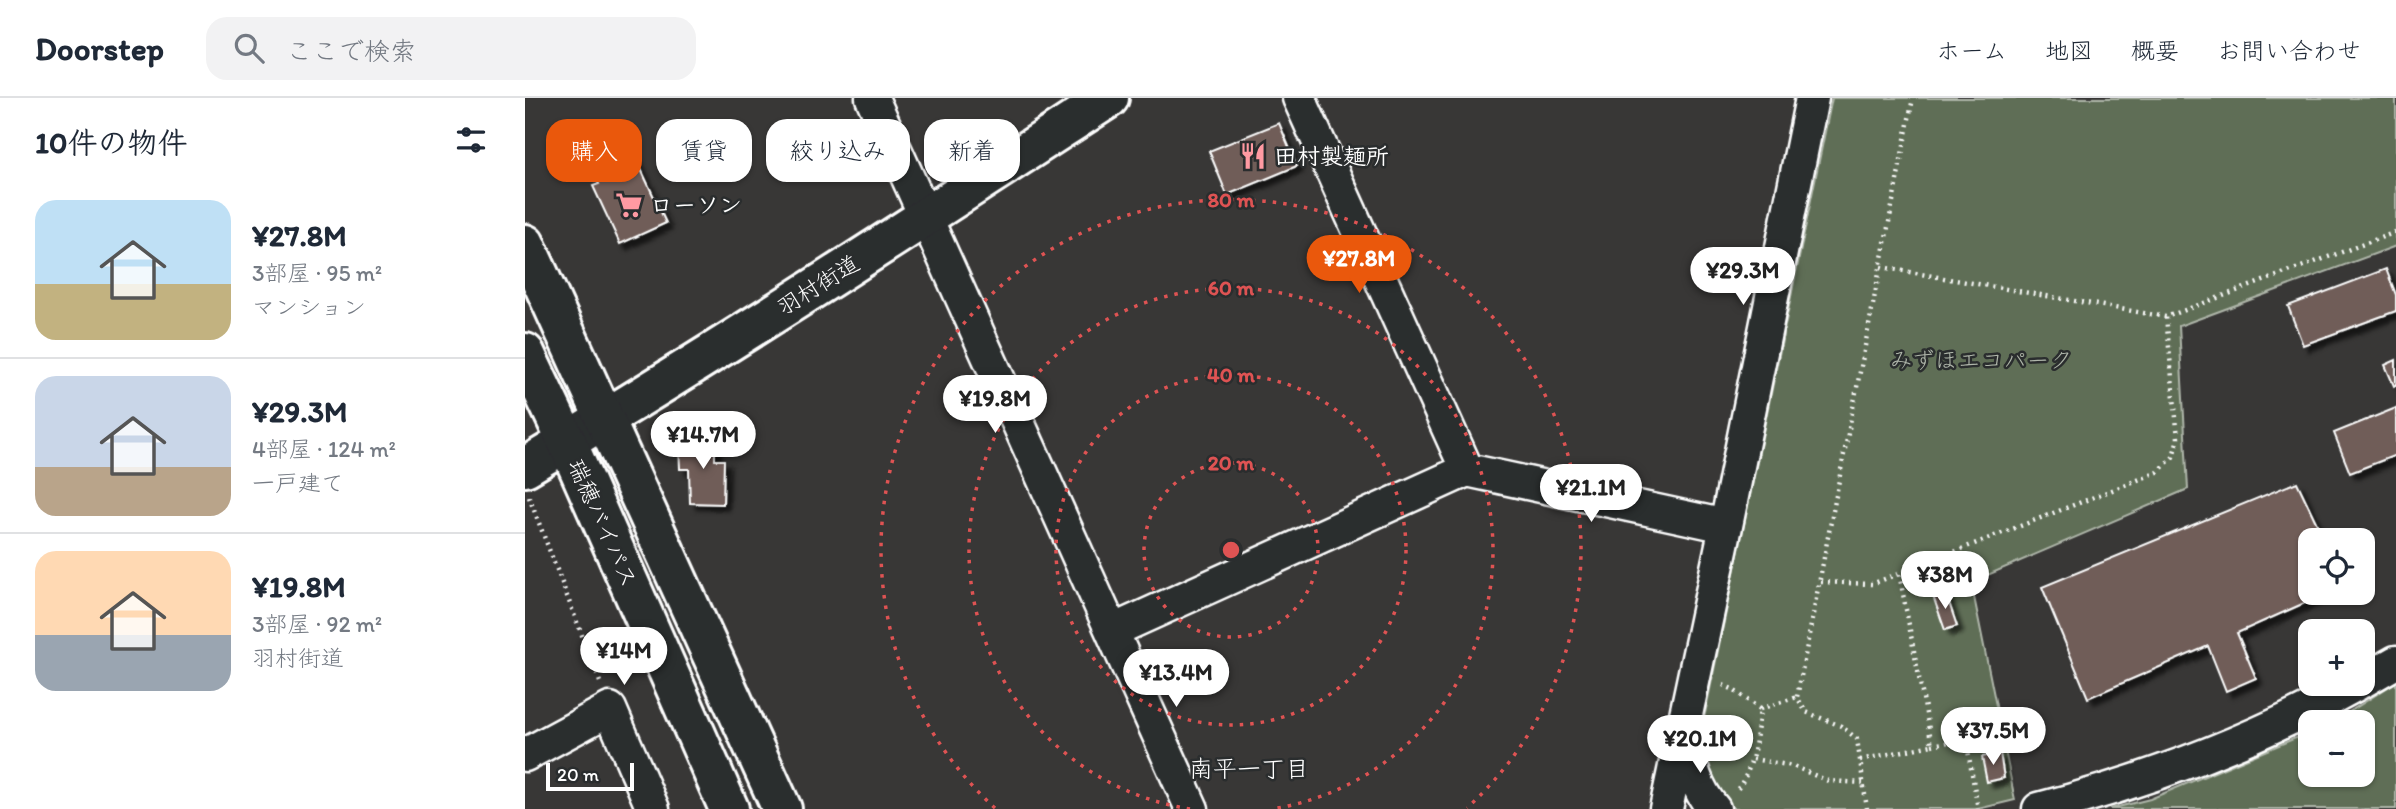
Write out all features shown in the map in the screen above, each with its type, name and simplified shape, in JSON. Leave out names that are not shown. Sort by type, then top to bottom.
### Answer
[{"type":"main road","name":"羽村街道","points":[[525,467],[925,218],[1109,98]]},
{"type":"main road","name":"瑞穂バイパス","points":[[525,244],[781,804]]},
{"type":"main road","name":"瑞穂バイパス","points":[[525,353],[729,809]]},
{"type":"street","points":[[872,98],[1192,809]]},
{"type":"street","points":[[1299,98],[1467,470]]},
{"type":"street","points":[[1666,809],[1812,98]]},
{"type":"street","points":[[1112,631],[1467,470],[1726,526]]},
{"type":"street","points":[[2375,674],[2396,662]]},
{"type":"street","points":[[2039,809],[2145,779],[2206,757],[2264,733],[2334,696]]},
{"type":"street","points":[[525,755],[610,709],[653,809]]},
{"type":"street","points":[[1683,730],[1691,769],[1706,800],[1723,802]]},
{"type":"path","points":[[1867,809],[1857,739],[1841,726],[1806,712],[1797,697],[1913,98]]},
{"type":"path","points":[[1881,267],[2166,317],[2396,232]]},
{"type":"path","points":[[1821,582],[1872,584],[2158,472],[2173,457],[2178,438],[2166,317]]},
{"type":"path","points":[[525,487],[610,709]]},
{"type":"path","points":[[1899,573],[1932,745]]},
{"type":"path","points":[[1712,680],[1732,689],[1760,709]]},
{"type":"path","points":[[1760,709],[1797,697]]},
{"type":"path","points":[[1723,802],[1745,780],[1753,759],[1760,709]]},
{"type":"path","points":[[1860,760],[1966,739],[1978,809]]},
{"type":"path","points":[[1753,759],[1793,766],[1828,781],[1863,783]]},
{"type":"green space","name":"みずほエコパーク","points":[[1832,98],[2396,98],[2396,246],[2179,326],[2188,489],[1971,582],[2015,800],[1978,809],[1735,809],[1727,803],[1705,770],[1701,733]]},
{"type":"green space","points":[[2396,682],[2396,809],[2110,809],[2150,799],[2298,737],[2298,787],[2375,787],[2375,710],[2352,710]]},
{"type":"building","points":[[1279,123],[1297,166],[1227,195],[1209,151]]},
{"type":"building","name":"ローソン","points":[[642,171],[666,223],[620,244],[593,186],[599,184],[598,182],[642,182]]},
{"type":"building","points":[[2386,269],[2396,295],[2396,311],[2303,345],[2288,306]]},
{"type":"building","points":[[2396,360],[2396,385],[2394,386],[2385,365]]},
{"type":"building","points":[[2396,408],[2396,455],[2350,473],[2334,433]]},
{"type":"building","points":[[715,439],[715,460],[724,460],[723,504],[690,503],[689,469],[680,469],[679,445],[683,440]]},
{"type":"building","points":[[2297,482],[2319,528],[2298,528],[2300,605],[2237,633],[2256,678],[2226,691],[2208,646],[2088,698],[2042,587]]},
{"type":"building","points":[[1945,591],[1957,626],[1945,630],[1933,596]]},
{"type":"building","points":[[2000,753],[2004,778],[1987,782],[1982,757]]},
{"type":"place","name":"田村製麺所","points":[[1253,156]]},
{"type":"place","name":"ローソン","points":[[629,205]]},
{"type":"district","name":"南平一丁目","points":[[1249,768]]}]
